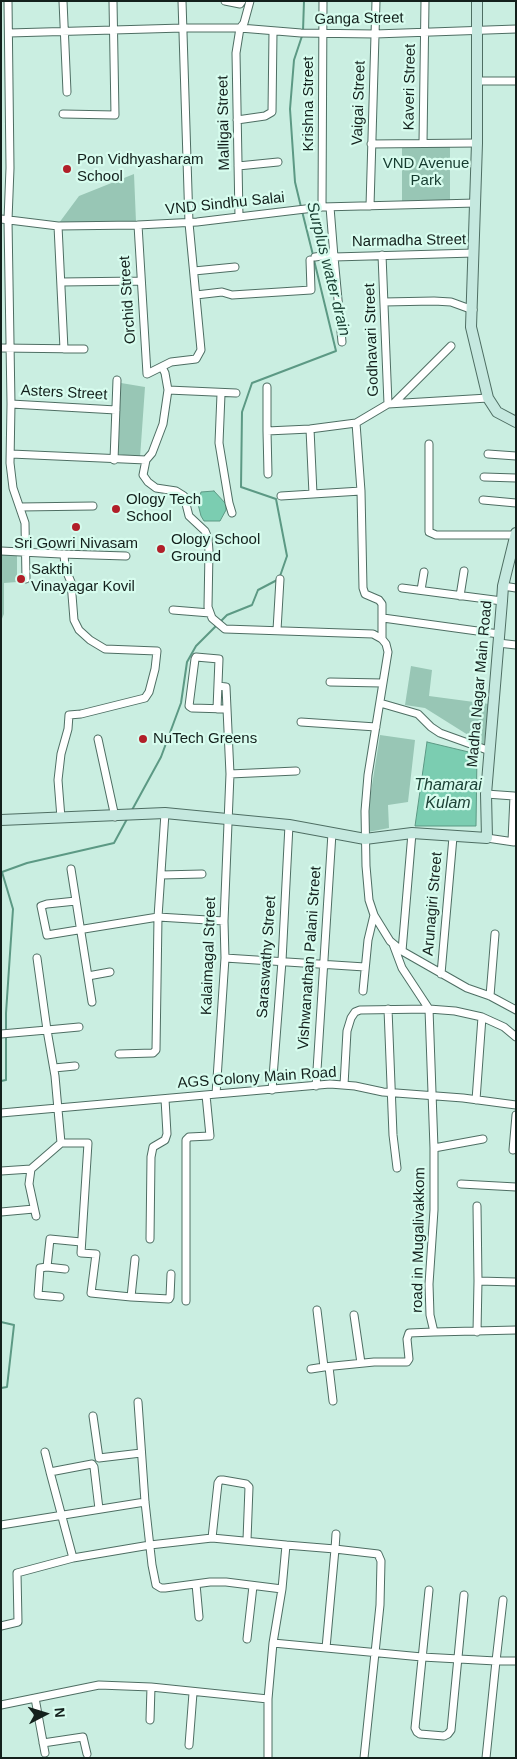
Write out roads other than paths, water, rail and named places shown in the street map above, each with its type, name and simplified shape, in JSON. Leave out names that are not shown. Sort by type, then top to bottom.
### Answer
[{"type":"street","points":[[8,1],[10,168],[4,220],[10,348],[10,463],[14,488],[26,523],[26,578]]},
{"type":"street","points":[[63,1],[67,92]]},
{"type":"street","points":[[63,114],[115,115],[113,1]]},
{"type":"street","points":[[182,1],[189,223],[201,350],[196,359],[172,362],[162,367],[168,390],[163,424],[152,453],[146,460],[143,475],[156,488],[176,491],[184,496],[190,516],[202,527],[208,538],[208,607],[216,623],[225,629],[373,634],[382,639],[386,644],[388,652],[368,775],[365,839],[369,900],[374,915],[393,944],[402,968],[430,1009]]},
{"type":"street","points":[[225,1],[240,4],[242,1]]},
{"type":"street","name":"Malligai Street","points":[[239,217],[236,53],[240,28],[244,23],[250,1]]},
{"type":"street","name":"Krishna Street","points":[[323,1],[326,207]]},
{"type":"street","name":"Vaigai Street","points":[[370,206],[376,1]]},
{"type":"street","name":"Kaveri Street","points":[[423,144],[425,1]]},
{"type":"street","points":[[477,1],[476,203],[471,328],[488,398],[497,412],[516,422]]},
{"type":"street","name":"Ganga Street","points":[[9,33],[183,28],[240,28],[273,32],[375,34],[425,31],[516,30]]},
{"type":"street","points":[[237,120],[265,116],[272,112],[273,32]]},
{"type":"street","points":[[477,81],[516,82]]},
{"type":"street","name":"Kaveri Street","points":[[371,144],[477,144]]},
{"type":"street","points":[[238,166],[278,162]]},
{"type":"street","points":[[1,167],[10,168]]},
{"type":"street","name":"VND Sindhu Salai","points":[[4,220],[58,226],[138,225],[189,223],[326,207],[476,203]]},
{"type":"street","name":"Narmadha Street","points":[[326,207],[334,255],[474,253]]},
{"type":"street","name":"Orchid Street","points":[[138,225],[147,374],[162,367]]},
{"type":"street","points":[[58,226],[64,349]]},
{"type":"street","points":[[196,295],[222,292],[232,295],[311,290],[312,258],[334,255],[342,342]]},
{"type":"street","name":"Godhavari Street","points":[[267,431],[310,429],[356,423],[391,404],[382,255]]},
{"type":"street","points":[[194,271],[234,267]]},
{"type":"street","points":[[61,282],[140,280]]},
{"type":"street","points":[[384,302],[451,302],[473,310]]},
{"type":"street","points":[[391,404],[451,346]]},
{"type":"street","points":[[1,348],[84,349]]},
{"type":"street","points":[[114,460],[117,380]]},
{"type":"street","points":[[267,387],[268,474]]},
{"type":"street","points":[[168,390],[236,394]]},
{"type":"street","points":[[221,394],[219,443],[232,514]]},
{"type":"street","points":[[391,404],[488,398]]},
{"type":"street","name":"Asters Street","points":[[11,404],[116,410]]},
{"type":"street","points":[[356,423],[361,491],[362,588],[365,594],[381,602],[383,607],[382,639]]},
{"type":"street","points":[[310,429],[313,494]]},
{"type":"street","points":[[429,444],[429,532],[436,535],[516,534]]},
{"type":"street","points":[[11,454],[146,460]]},
{"type":"street","points":[[488,454],[516,456]]},
{"type":"street","points":[[1,463],[10,463]]},
{"type":"street","points":[[484,477],[516,478]]},
{"type":"street","points":[[281,496],[361,491]]},
{"type":"street","points":[[483,500],[516,503]]},
{"type":"street","points":[[20,507],[94,506]]},
{"type":"street","name":"Madha Nagar Main Road","points":[[487,838],[486,794],[502,601],[516,534]]},
{"type":"street","points":[[1,551],[126,556]]},
{"type":"street","points":[[61,818],[58,780],[61,754],[70,715],[145,698],[149,692],[155,669],[157,651],[105,649],[90,640],[76,625],[74,620],[71,582],[65,568],[66,554]]},
{"type":"street","points":[[460,596],[464,571]]},
{"type":"street","points":[[421,590],[424,572]]},
{"type":"street","points":[[277,630],[280,579]]},
{"type":"street","points":[[504,586],[516,588]]},
{"type":"street","points":[[402,588],[502,601]]},
{"type":"street","points":[[172,610],[210,613]]},
{"type":"street","points":[[383,618],[499,638],[516,645]]},
{"type":"street","points":[[217,709],[222,686],[219,658],[195,658],[189,706],[192,708],[217,709],[227,709]]},
{"type":"street","points":[[330,682],[382,683]]},
{"type":"street","name":"Kalaimagal Street","points":[[216,1094],[225,958],[224,921],[230,774],[227,709],[222,686]]},
{"type":"street","points":[[380,704],[418,714],[440,733],[490,751]]},
{"type":"street","points":[[301,722],[376,727]]},
{"type":"street","points":[[98,739],[119,816]]},
{"type":"street","points":[[230,774],[296,771]]},
{"type":"street","points":[[1,820],[165,814],[229,818],[289,825],[365,839],[412,833],[487,838],[514,842],[515,796],[486,794]]},
{"type":"street","points":[[119,1054],[154,1052],[156,1050],[158,917],[165,814]]},
{"type":"street","name":"Saraswathy Street","points":[[272,1090],[282,961],[289,825]]},
{"type":"street","name":"Vishwanathan Palani Street","points":[[316,1086],[332,833]]},
{"type":"street","points":[[402,951],[412,833]]},
{"type":"street","name":"Arunagiri Street","points":[[440,974],[453,837]]},
{"type":"street","points":[[71,869],[92,1002]]},
{"type":"street","points":[[161,875],[202,874]]},
{"type":"street","points":[[76,901],[43,905],[40,909],[47,935],[158,917],[224,921]]},
{"type":"street","points":[[364,991],[368,934],[374,915]]},
{"type":"street","points":[[490,996],[495,934]]},
{"type":"street","points":[[393,944],[440,974],[467,988],[490,996],[516,1010]]},
{"type":"street","points":[[38,958],[54,1068],[61,1143]]},
{"type":"street","points":[[225,958],[365,967]]},
{"type":"street","points":[[88,976],[110,972]]},
{"type":"street","points":[[388,1009],[393,1134],[397,1168]]},
{"type":"street","points":[[344,1085],[347,1032],[351,1018],[355,1012],[360,1010],[430,1009],[455,1011],[482,1017],[504,1027],[516,1037]]},
{"type":"street","name":"road in Mugalivakkom","points":[[430,1009],[434,1210],[429,1284],[430,1315],[434,1332],[477,1332],[516,1329]]},
{"type":"street","points":[[476,1100],[482,1017]]},
{"type":"street","points":[[4,1033],[79,1027]]},
{"type":"street","points":[[54,1068],[75,1066]]},
{"type":"street","name":"AGS Colony Main Road","points":[[1,1113],[344,1085],[391,1092],[516,1105]]},
{"type":"street","points":[[186,1301],[186,1140],[189,1137],[210,1136],[206,1095]]},
{"type":"street","points":[[150,1239],[151,1157],[153,1147],[165,1140],[167,1134],[165,1099]]},
{"type":"street","points":[[513,1150],[516,1114]]},
{"type":"street","points":[[434,1148],[483,1139]]},
{"type":"street","points":[[1,1171],[31,1169],[61,1143],[88,1143],[81,1253],[96,1254],[91,1293],[169,1300],[171,1274]]},
{"type":"street","points":[[1,1212],[35,1212],[29,1184],[31,1169]]},
{"type":"street","points":[[461,1184],[516,1187]]},
{"type":"street","points":[[477,1206],[477,1332]]},
{"type":"street","points":[[46,1267],[50,1239],[81,1242]]},
{"type":"street","points":[[131,1297],[135,1259]]},
{"type":"street","points":[[60,1297],[38,1295],[40,1268],[65,1268]]},
{"type":"street","points":[[478,1281],[516,1282]]},
{"type":"street","points":[[316,1310],[333,1401]]},
{"type":"street","points":[[354,1315],[362,1363]]},
{"type":"street","points":[[312,1369],[362,1363],[407,1362],[409,1359],[407,1339],[409,1333],[434,1332]]},
{"type":"street","points":[[138,1402],[145,1502],[155,1582],[159,1587],[165,1588],[226,1582],[282,1589]]},
{"type":"street","points":[[93,1416],[99,1458],[141,1452]]},
{"type":"street","points":[[45,1452],[74,1558]]},
{"type":"street","points":[[50,1472],[92,1464],[94,1467],[99,1509]]},
{"type":"street","points":[[212,1538],[218,1483],[220,1480],[223,1480],[246,1484],[249,1487],[247,1540]]},
{"type":"street","points":[[1,1525],[145,1502]]},
{"type":"street","points":[[326,1648],[336,1534]]},
{"type":"street","points":[[1,1626],[18,1622],[17,1573],[74,1558],[150,1545],[212,1538],[378,1554],[380,1557],[380,1605],[364,1758]]},
{"type":"street","points":[[268,1758],[268,1699],[273,1643],[282,1589],[286,1545]]},
{"type":"street","points":[[196,1584],[199,1617]]},
{"type":"street","points":[[247,1639],[253,1586]]},
{"type":"street","points":[[429,1590],[415,1728],[420,1734],[444,1736],[451,1730],[464,1595]]},
{"type":"street","points":[[486,1758],[503,1600]]},
{"type":"street","points":[[273,1643],[422,1657],[516,1661]]},
{"type":"street","points":[[1,1705],[99,1684],[151,1687],[268,1699]]},
{"type":"street","points":[[150,1720],[151,1687]]},
{"type":"street","points":[[189,1745],[193,1692]]},
{"type":"street","points":[[35,1698],[45,1753]]},
{"type":"street","points":[[43,1743],[83,1736],[87,1754]]},
{"type":"water","points":[[214,491],[226,504],[226,510],[220,521],[204,521],[198,504],[201,492]]},
{"type":"water","name":"Thamarai Kulam","points":[[427,742],[477,754],[476,826],[415,826]]},
{"type":"waterway","name":"Surplus water drain","points":[[303,31],[304,1]]},
{"type":"waterway","name":"Surplus water drain","points":[[301,207],[295,182],[290,109],[294,60],[302,36]]},
{"type":"waterway","name":"Surplus water drain","points":[[302,211],[313,255]]},
{"type":"waterway","name":"Surplus water drain","points":[[220,622],[227,615],[252,605],[258,590],[279,579],[287,556],[276,499],[241,487],[242,412],[252,383],[336,351],[314,260]]},
{"type":"waterway","name":"Surplus water drain","points":[[132,810],[161,757],[181,703],[187,662],[196,646],[217,625]]},
{"type":"waterway","name":"Surplus water drain","points":[[6,1031],[13,909],[2,872],[27,863],[114,843],[127,819]]},
{"type":"waterway","name":"Surplus water drain","points":[[1,1081],[6,1080],[6,1036]]},
{"type":"waterway","name":"Surplus water drain","points":[[1,1322],[14,1325],[7,1387],[1,1388]]},
{"type":"place","name":"Pon Vidhyasharam School","points":[[67,169]]},
{"type":"place","name":"Ology Tech School","points":[[116,509]]},
{"type":"place","name":"Sri Gowri Nivasam","points":[[76,527]]},
{"type":"place","name":"Ology School Ground","points":[[161,549]]},
{"type":"place","name":"Sakthi Vinayagar Kovil","points":[[21,579]]},
{"type":"place","name":"NuTech Greens","points":[[143,739]]},
{"type":"park label","name":"VND Avenue Park","points":[[426,172]]}]
